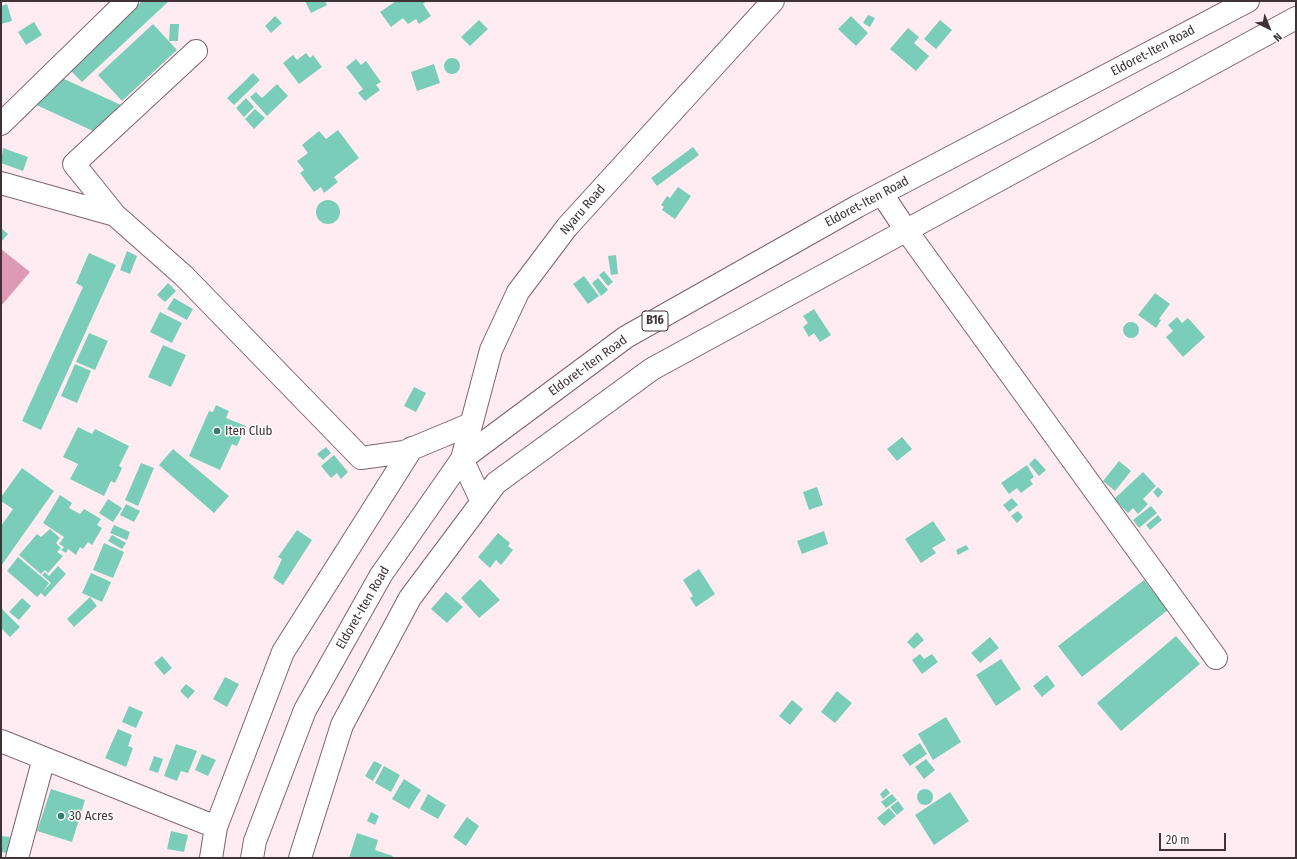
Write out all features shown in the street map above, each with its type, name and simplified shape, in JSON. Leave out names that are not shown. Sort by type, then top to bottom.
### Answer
[{"type":"street","points":[[1,124],[127,1]]},
{"type":"street","name":"Nyaru Road","points":[[462,459],[491,350],[518,292],[567,227],[773,1]]},
{"type":"street","name":"Eldoret-Iten Road","points":[[252,858],[255,841],[305,710],[381,575],[462,459],[626,337],[882,194],[1248,1]]},
{"type":"street","points":[[300,858],[342,726],[410,598],[496,483],[652,369],[1296,18]]},
{"type":"street","points":[[196,51],[74,164],[115,215],[184,276],[361,458],[404,452],[471,424]]},
{"type":"street","points":[[1,183],[115,215]]},
{"type":"street","points":[[882,194],[906,230],[1216,658]]},
{"type":"street","points":[[211,858],[216,827],[283,652],[412,448]]},
{"type":"street","points":[[462,459],[482,502]]},
{"type":"street","points":[[1,741],[216,827]]},
{"type":"street","points":[[17,858],[44,758]]},
{"type":"shaded area","points":[[1,249],[30,272],[1,306]]},
{"type":"building","points":[[142,1],[169,1],[82,82],[69,69]]},
{"type":"building","points":[[305,1],[325,1],[327,5],[311,13]]},
{"type":"building","points":[[396,1],[427,1],[423,4],[431,16],[419,24],[416,19],[408,24],[403,18],[391,27],[380,12]]},
{"type":"building","points":[[7,4],[12,21],[1,24],[1,6]]},
{"type":"building","points":[[868,15],[875,18],[870,27],[863,23]]},
{"type":"building","points":[[275,16],[282,23],[271,33],[265,26]]},
{"type":"building","points":[[851,16],[868,33],[856,46],[838,29]]},
{"type":"building","points":[[479,20],[488,29],[470,46],[461,37]]},
{"type":"building","points":[[940,20],[952,30],[936,49],[924,39]]},
{"type":"building","points":[[34,22],[42,35],[26,45],[18,32]]},
{"type":"building","points":[[153,24],[177,50],[122,101],[98,75]]},
{"type":"building","points":[[170,24],[179,24],[178,41],[169,41]]},
{"type":"building","points":[[908,28],[919,37],[914,43],[929,56],[916,71],[890,49]]},
{"type":"building","points":[[306,53],[310,58],[313,55],[322,67],[299,84],[283,63],[293,55],[297,60]]},
{"type":"building","points":[[449,58],[455,58],[460,63],[458,72],[455,74],[449,74],[444,69],[444,63]]},
{"type":"building","points":[[356,59],[361,65],[366,61],[381,82],[376,85],[380,90],[365,101],[358,93],[363,89],[346,67]]},
{"type":"building","points":[[434,64],[440,83],[417,91],[411,72]]},
{"type":"building","points":[[253,73],[260,80],[234,105],[227,98]]},
{"type":"building","points":[[62,78],[121,105],[93,131],[32,103]]},
{"type":"building","points":[[277,84],[288,96],[267,116],[250,97],[256,92],[262,98]]},
{"type":"building","points":[[246,98],[254,107],[244,117],[236,108]]},
{"type":"building","points":[[255,109],[265,118],[254,129],[245,119]]},
{"type":"building","points":[[338,130],[359,158],[334,177],[338,182],[324,193],[321,187],[314,192],[300,173],[304,170],[297,161],[308,153],[302,145],[319,131],[326,139]]},
{"type":"building","points":[[693,147],[699,155],[657,186],[651,178]]},
{"type":"building","points":[[3,148],[28,157],[23,171],[1,163]]},
{"type":"building","points":[[678,187],[691,196],[675,219],[662,210],[664,207],[661,205],[667,196],[670,198]]},
{"type":"building","points":[[328,200],[337,203],[340,212],[337,221],[328,224],[319,221],[316,212],[319,203]]},
{"type":"building","points":[[1,228],[8,234],[1,242]]},
{"type":"building","points":[[127,251],[137,256],[130,274],[120,270]]},
{"type":"building","points":[[89,253],[116,265],[41,430],[22,421],[83,287],[76,283]]},
{"type":"building","points":[[616,255],[618,274],[611,275],[608,256]]},
{"type":"building","points":[[604,271],[613,282],[608,286],[599,275]]},
{"type":"building","points":[[584,276],[599,296],[588,304],[573,284]]},
{"type":"building","points":[[598,278],[608,290],[601,296],[592,283]]},
{"type":"building","points":[[168,283],[176,291],[165,302],[157,295]]},
{"type":"building","points":[[1155,293],[1170,304],[1159,319],[1161,320],[1156,328],[1138,315]]},
{"type":"building","points":[[174,298],[193,309],[187,320],[167,309]]},
{"type":"building","points":[[814,309],[831,335],[820,342],[814,333],[809,337],[803,327],[808,323],[803,316]]},
{"type":"building","points":[[160,312],[182,323],[172,343],[150,332]]},
{"type":"building","points":[[1177,317],[1182,323],[1188,318],[1205,337],[1183,357],[1166,337],[1173,331],[1168,325]]},
{"type":"building","points":[[1131,322],[1137,324],[1139,330],[1137,336],[1131,338],[1125,336],[1123,330],[1125,324]]},
{"type":"building","points":[[89,333],[108,341],[95,370],[76,362]]},
{"type":"building","points":[[163,345],[186,355],[171,387],[148,377]]},
{"type":"building","points":[[75,364],[91,371],[77,403],[61,396]]},
{"type":"building","points":[[414,387],[426,393],[416,412],[404,406]]},
{"type":"building","points":[[216,405],[229,411],[226,418],[246,426],[237,446],[232,444],[220,470],[189,456],[209,411],[213,412]]},
{"type":"building","points":[[78,427],[92,434],[95,429],[129,446],[119,466],[122,468],[115,483],[111,481],[104,496],[70,479],[78,464],[63,457]]},
{"type":"building","points":[[902,437],[912,449],[897,461],[887,449]]},
{"type":"building","points":[[326,447],[331,453],[323,460],[317,454]]},
{"type":"building","points":[[173,449],[229,496],[214,513],[159,465]]},
{"type":"building","points":[[334,455],[348,472],[341,479],[337,473],[331,478],[321,466]]},
{"type":"building","points":[[1035,458],[1046,470],[1039,476],[1029,464]]},
{"type":"building","points":[[1119,461],[1131,471],[1115,491],[1103,481]]},
{"type":"building","points":[[141,463],[154,468],[138,506],[125,500]]},
{"type":"building","points":[[1027,465],[1034,477],[1030,480],[1033,484],[1021,493],[1017,488],[1009,494],[1001,483]]},
{"type":"building","points":[[22,468],[54,491],[1,566],[1,526],[13,509],[1,501],[1,497]]},
{"type":"building","points":[[1143,472],[1156,486],[1143,499],[1148,504],[1138,514],[1133,508],[1128,513],[1114,499]]},
{"type":"building","points":[[817,487],[823,505],[809,510],[803,492]]},
{"type":"building","points":[[1158,487],[1163,492],[1158,498],[1153,492]]},
{"type":"building","points":[[60,495],[72,503],[69,508],[80,514],[84,509],[101,519],[97,525],[102,528],[92,545],[88,542],[83,549],[80,547],[76,555],[68,549],[66,553],[61,550],[64,547],[59,544],[64,537],[43,523]]},
{"type":"building","points":[[1012,498],[1018,505],[1009,512],[1003,505]]},
{"type":"building","points":[[108,499],[122,508],[113,522],[99,513]]},
{"type":"building","points":[[126,504],[140,511],[134,522],[120,515]]},
{"type":"building","points":[[1151,506],[1157,513],[1139,528],[1133,520]]},
{"type":"building","points":[[1018,511],[1023,517],[1017,523],[1011,516]]},
{"type":"building","points":[[1158,515],[1162,520],[1150,530],[1146,525]]},
{"type":"building","points":[[933,521],[946,540],[932,548],[936,553],[921,563],[905,539]]},
{"type":"building","points":[[114,525],[130,532],[127,540],[110,533]]},
{"type":"building","points":[[50,529],[60,538],[56,543],[61,548],[57,552],[63,556],[48,573],[45,570],[41,574],[19,555],[37,534],[41,537]]},
{"type":"building","points":[[297,530],[312,540],[283,585],[273,578],[282,559],[278,557]]},
{"type":"building","points":[[824,531],[828,544],[802,554],[797,541]]},
{"type":"building","points":[[498,533],[510,543],[508,546],[513,550],[501,565],[496,560],[490,568],[478,557]]},
{"type":"building","points":[[112,535],[126,543],[122,549],[108,541]]},
{"type":"building","points":[[104,543],[124,552],[113,578],[93,570]]},
{"type":"building","points":[[966,545],[969,549],[958,555],[956,550]]},
{"type":"building","points":[[18,557],[49,583],[43,591],[51,583],[42,575],[45,572],[49,576],[58,566],[66,574],[45,597],[41,593],[37,597],[7,571]]},
{"type":"building","points":[[699,569],[715,594],[696,607],[690,598],[693,596],[683,580]]},
{"type":"building","points":[[91,573],[111,582],[102,602],[82,593]]},
{"type":"building","points":[[480,579],[500,600],[479,618],[461,598]]},
{"type":"building","points":[[1144,580],[1168,610],[1082,677],[1058,646]]},
{"type":"building","points":[[446,592],[463,607],[447,623],[431,609]]},
{"type":"building","points":[[90,597],[97,606],[74,627],[67,619]]},
{"type":"building","points":[[22,598],[31,606],[19,620],[9,612]]},
{"type":"building","points":[[2,609],[20,627],[10,637],[1,628]]},
{"type":"building","points":[[917,632],[924,640],[914,649],[907,642]]},
{"type":"building","points":[[1176,636],[1200,664],[1121,731],[1097,703]]},
{"type":"building","points":[[990,637],[999,648],[980,663],[971,653]]},
{"type":"building","points":[[920,654],[924,659],[932,654],[938,662],[922,674],[912,660]]},
{"type":"building","points":[[162,656],[172,668],[164,675],[154,663]]},
{"type":"building","points":[[1001,659],[1021,689],[996,706],[976,675]]},
{"type":"building","points":[[1047,675],[1055,686],[1042,697],[1033,686]]},
{"type":"building","points":[[225,677],[239,684],[227,707],[213,699]]},
{"type":"building","points":[[186,684],[195,691],[188,699],[180,691]]},
{"type":"building","points":[[837,691],[852,703],[835,723],[821,712]]},
{"type":"building","points":[[792,700],[803,709],[790,725],[779,716]]},
{"type":"building","points":[[129,706],[143,712],[136,728],[122,722]]},
{"type":"building","points":[[946,717],[961,742],[933,760],[918,734]]},
{"type":"building","points":[[118,729],[132,735],[128,746],[133,748],[126,767],[105,758]]},
{"type":"building","points":[[920,743],[927,754],[910,766],[902,755]]},
{"type":"building","points":[[176,744],[197,751],[188,773],[181,771],[177,781],[164,776]]},
{"type":"building","points":[[202,754],[216,760],[208,776],[195,770]]},
{"type":"building","points":[[154,756],[163,759],[158,773],[149,770]]},
{"type":"building","points":[[926,759],[935,770],[924,779],[915,767]]},
{"type":"building","points":[[374,761],[382,765],[373,781],[365,776]]},
{"type":"building","points":[[384,766],[400,775],[391,792],[375,783]]},
{"type":"building","points":[[404,779],[421,790],[409,809],[392,799]]},
{"type":"building","points":[[886,788],[890,793],[883,799],[880,794]]},
{"type":"building","name":"30 Acres","points":[[51,789],[85,800],[72,842],[37,831]]},
{"type":"building","points":[[922,789],[928,789],[933,794],[931,803],[928,805],[922,805],[917,800],[917,794]]},
{"type":"building","points":[[950,792],[969,821],[934,845],[915,815]]},
{"type":"building","points":[[428,794],[446,805],[438,819],[420,809]]},
{"type":"building","points":[[892,794],[897,800],[886,808],[881,802]]},
{"type":"building","points":[[898,801],[904,809],[897,815],[890,807]]},
{"type":"building","points":[[889,808],[896,816],[884,826],[877,818]]},
{"type":"building","points":[[371,812],[379,816],[375,825],[367,821]]},
{"type":"building","points":[[467,817],[479,826],[466,846],[453,837]]},
{"type":"building","points":[[171,831],[188,835],[184,852],[167,849]]},
{"type":"building","points":[[357,833],[378,840],[375,850],[393,856],[392,858],[349,858]]},
{"type":"building","points":[[1,836],[10,837],[7,853],[1,852]]},
{"type":"place","name":"Iten Club","points":[[217,431]]},
{"type":"place","name":"30 Acres","points":[[61,816]]}]
